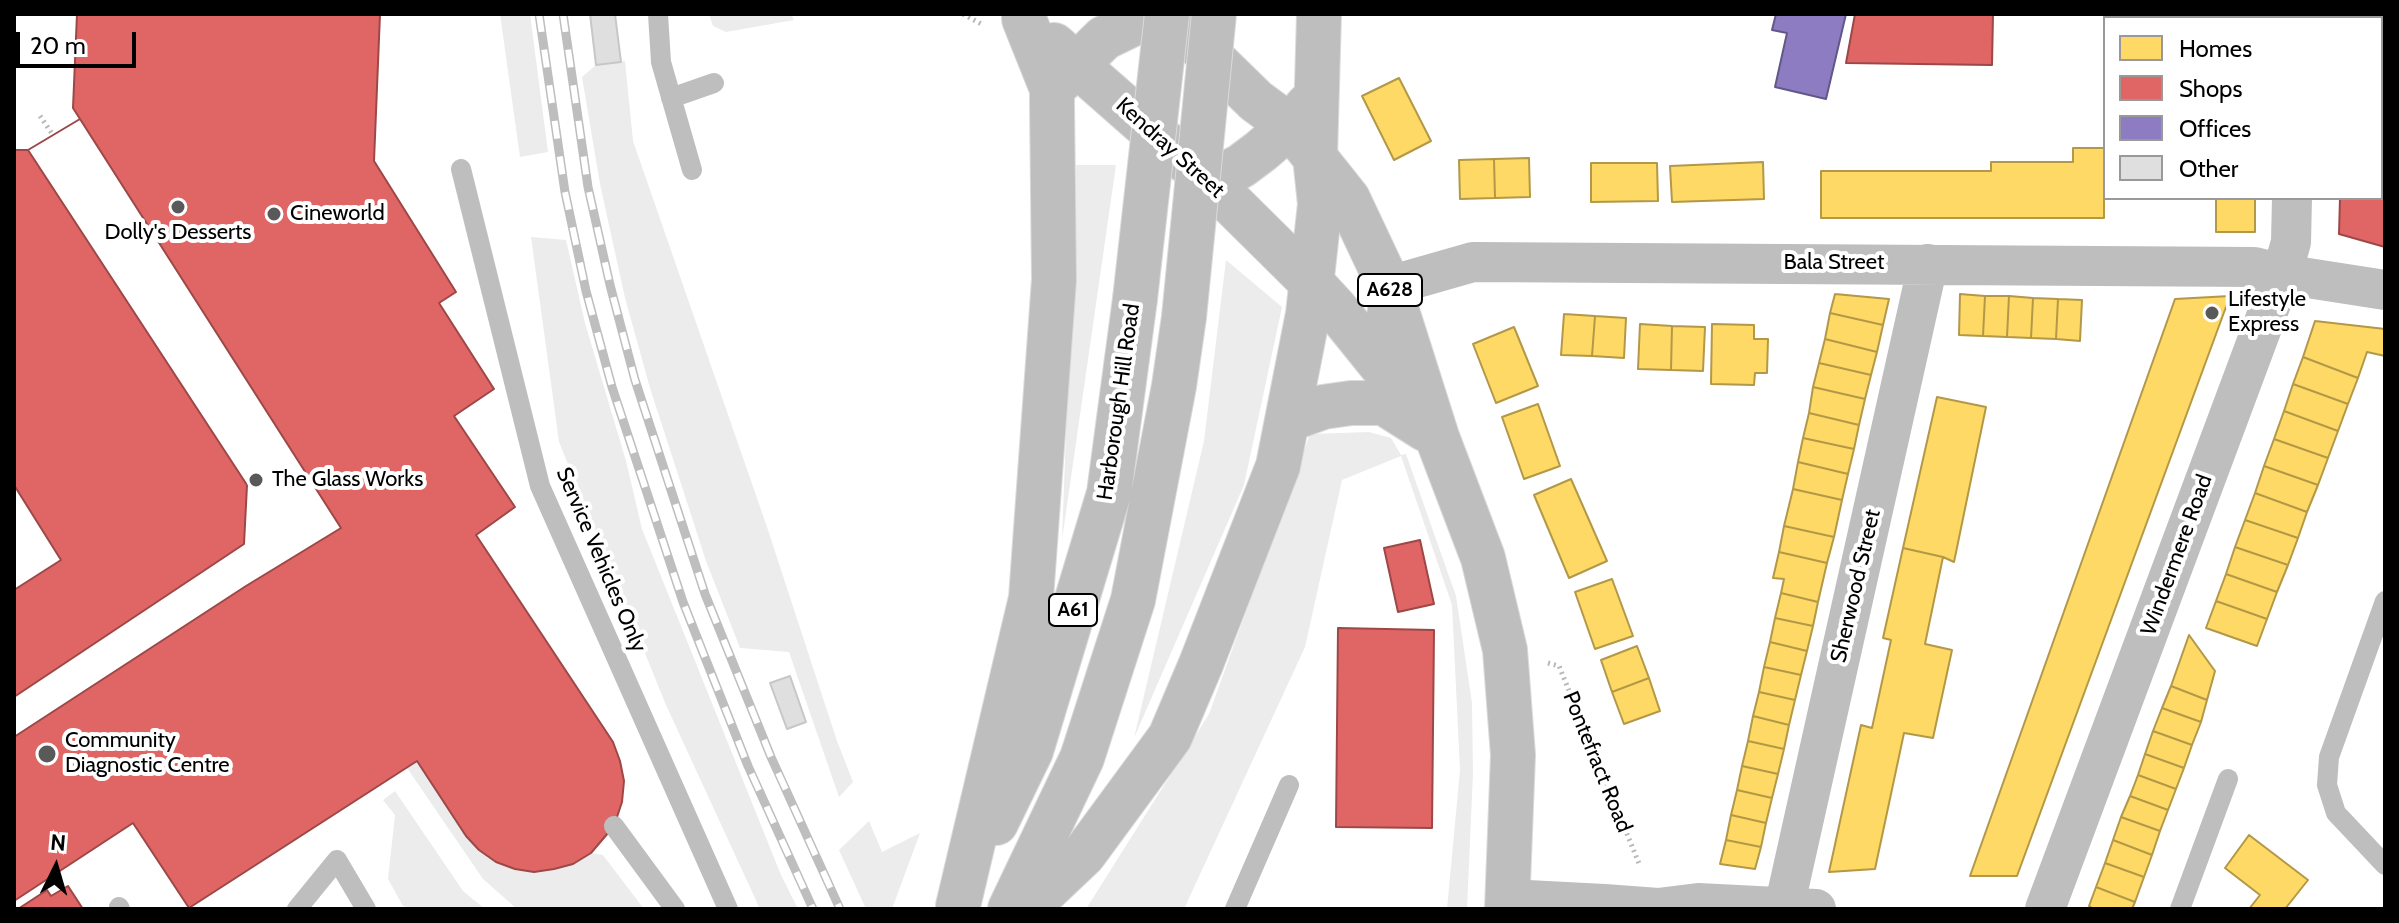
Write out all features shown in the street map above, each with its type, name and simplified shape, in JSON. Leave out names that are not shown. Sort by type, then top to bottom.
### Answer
[{"type":"highway","points":[[1026,909],[1084,854],[1170,737],[1278,466],[1308,314],[1320,204],[1307,127],[1319,14]]},
{"type":"highway","name":"A61","points":[[957,908],[1031,598],[1054,280],[1064,77],[1024,17]]},
{"type":"highway","points":[[1064,77],[1104,38],[1139,21],[1186,17],[1256,101],[1307,127]]},
{"type":"highway","name":"Harborough Hill Road","points":[[957,908],[1031,751],[1109,493],[1135,299],[1186,17]]},
{"type":"highway","name":"Harborough Hill Road","points":[[1010,909],[1082,758],[1133,600],[1184,317],[1186,17]]},
{"type":"highway","name":"Kendray Street","points":[[1064,77],[1210,182],[1311,282]]},
{"type":"highway","points":[[1210,182],[1307,127]]},
{"type":"highway","name":"A628","points":[[1307,127],[1348,199],[1389,286],[1437,437],[1483,558],[1505,650],[1513,755],[1507,904]]},
{"type":"highway","name":"A628","points":[[1311,282],[1409,398],[1437,437]]},
{"type":"highway","points":[[1287,420],[1323,407],[1384,403],[1437,437]]},
{"type":"street","name":"Windermere Road","points":[[2045,909],[2282,274],[2291,242],[2292,200]]},
{"type":"street","name":"Bala Street","points":[[1389,286],[1473,262],[2254,267],[2385,290]]},
{"type":"street","name":"Sherwood Street","points":[[1784,908],[1928,264]]},
{"type":"street","points":[[1389,286],[1387,333],[1409,398]]},
{"type":"street","points":[[1507,904],[1658,908],[1698,903],[1816,909]]},
{"type":"lane","points":[[658,14],[661,62],[692,170]]},
{"type":"lane","points":[[671,98],[714,83]]},
{"type":"lane","name":"Service Vehicles Only","points":[[461,169],[540,486],[728,909]]},
{"type":"lane","points":[[2385,601],[2329,757],[2327,785],[2336,813],[2385,865]]},
{"type":"lane","points":[[2180,909],[2228,779]]},
{"type":"lane","points":[[1235,909],[1289,785]]},
{"type":"lane","points":[[614,826],[675,909]]},
{"type":"lane","points":[[297,909],[337,860],[366,909]]},
{"type":"path","points":[[40,116],[53,135]]},
{"type":"path","name":"Pontefract Road","points":[[1505,650],[1559,666],[1658,908]]},
{"type":"shaded area","points":[[500,14],[530,14],[548,152],[520,157]]},
{"type":"shaded area","points":[[709,14],[791,14],[794,20],[726,32],[713,26]]},
{"type":"shaded area","points":[[625,61],[633,141],[853,782],[839,797],[789,652],[740,648],[706,561],[650,388],[625,298],[600,184],[582,77],[596,65]]},
{"type":"shaded area","points":[[1076,165],[1116,165],[1062,540]]},
{"type":"shaded area","points":[[531,237],[566,240],[585,323],[626,461],[642,529],[781,875],[798,909],[760,909],[666,705],[559,442]]},
{"type":"shaded area","points":[[1226,260],[1282,307],[1244,485],[1134,738],[1204,441]]},
{"type":"shaded area","points":[[1369,432],[1391,438],[1401,455],[1406,454],[1456,596],[1472,703],[1473,773],[1467,909],[1447,909],[1460,770],[1452,605],[1401,456],[1342,480],[1305,647],[1184,909],[1086,909],[1209,714],[1310,434]]},
{"type":"shaded area","points":[[417,761],[466,836],[534,872],[573,864],[591,853],[603,855],[644,909],[517,909],[483,879],[407,768]]},
{"type":"shaded area","points":[[395,791],[463,891],[485,909],[416,909],[403,906],[388,879],[395,815],[383,800]]},
{"type":"shaded area","points":[[869,821],[882,852],[920,833],[892,909],[866,909],[839,850]]},
{"type":"building: Homes","points":[[1399,78],[1431,141],[1394,160],[1362,96]]},
{"type":"building: Homes","points":[[2073,148],[2103,148],[2104,218],[1821,218],[1821,171],[1991,171],[1991,162],[2073,162]]},
{"type":"building: Homes","points":[[1529,158],[1530,197],[1495,198],[1494,159]]},
{"type":"building: Homes","points":[[1494,159],[1495,198],[1460,199],[1459,160]]},
{"type":"building: Homes","points":[[1763,162],[1764,199],[1672,202],[1670,166]]},
{"type":"building: Homes","points":[[1591,163],[1657,163],[1658,201],[1591,202]]},
{"type":"building: Homes","points":[[2216,200],[2255,200],[2255,232],[2216,232]]},
{"type":"building: Homes","points":[[1835,294],[1889,299],[1883,325],[1830,313]]},
{"type":"building: Homes","points":[[1960,294],[1985,296],[1983,336],[1959,335]]},
{"type":"building: Homes","points":[[1985,296],[2009,296],[2007,337],[1983,336]]},
{"type":"building: Homes","points":[[2009,296],[2033,298],[2031,338],[2007,337]]},
{"type":"building: Homes","points":[[2230,296],[2017,876],[1970,876],[2175,299]]},
{"type":"building: Homes","points":[[2033,298],[2058,299],[2056,339],[2031,338]]},
{"type":"building: Homes","points":[[2058,299],[2082,300],[2080,341],[2056,339]]},
{"type":"building: Homes","points":[[1830,313],[1883,325],[1877,352],[1825,339]]},
{"type":"building: Homes","points":[[1564,314],[1595,316],[1592,356],[1561,355]]},
{"type":"building: Homes","points":[[1595,316],[1626,318],[1624,358],[1592,356]]},
{"type":"building: Homes","points":[[2315,321],[2385,329],[2385,356],[2367,352],[2358,378],[2303,357]]},
{"type":"building: Homes","points":[[1640,324],[1672,326],[1671,370],[1638,369]]},
{"type":"building: Homes","points":[[1712,324],[1754,325],[1754,339],[1768,339],[1767,373],[1755,373],[1754,385],[1711,384]]},
{"type":"building: Homes","points":[[1672,326],[1705,327],[1703,371],[1671,370]]},
{"type":"building: Homes","points":[[1514,327],[1538,386],[1496,403],[1473,344]]},
{"type":"building: Homes","points":[[1825,339],[1877,352],[1871,375],[1819,363]]},
{"type":"building: Homes","points":[[2303,357],[2358,378],[2348,404],[2293,384]]},
{"type":"building: Homes","points":[[1819,363],[1871,375],[1865,399],[1813,387]]},
{"type":"building: Homes","points":[[2293,384],[2348,404],[2338,431],[2284,411]]},
{"type":"building: Homes","points":[[1813,387],[1865,399],[1859,425],[1809,413]]},
{"type":"building: Homes","points":[[1937,397],[1986,407],[1954,562],[1903,548]]},
{"type":"building: Homes","points":[[1538,404],[1560,466],[1524,479],[1502,417]]},
{"type":"building: Homes","points":[[2284,411],[2338,431],[2328,458],[2274,439]]},
{"type":"building: Homes","points":[[1809,413],[1859,425],[1854,449],[1803,438]]},
{"type":"building: Homes","points":[[1803,438],[1854,449],[1848,474],[1798,462]]},
{"type":"building: Homes","points":[[2274,439],[2328,458],[2318,485],[2264,466]]},
{"type":"building: Homes","points":[[1798,462],[1848,474],[1842,500],[1793,489]]},
{"type":"building: Homes","points":[[2264,466],[2318,485],[2307,512],[2255,493]]},
{"type":"building: Homes","points":[[1571,479],[1607,561],[1569,578],[1534,495]]},
{"type":"building: Homes","points":[[1793,489],[1842,500],[1834,537],[1784,526]]},
{"type":"building: Homes","points":[[2255,493],[2307,512],[2298,538],[2245,520]]},
{"type":"building: Homes","points":[[2245,520],[2298,538],[2288,565],[2235,547]]},
{"type":"building: Homes","points":[[1784,526],[1834,537],[1827,563],[1779,552]]},
{"type":"building: Homes","points":[[2235,547],[2288,565],[2277,592],[2226,574]]},
{"type":"building: Homes","points":[[1903,548],[1943,557],[1925,644],[1952,650],[1933,738],[1904,733],[1875,869],[1829,872],[1861,725],[1872,728],[1891,640],[1883,638]]},
{"type":"building: Homes","points":[[1779,552],[1827,563],[1818,602],[1781,593],[1784,579],[1773,578]]},
{"type":"building: Homes","points":[[2226,574],[2277,592],[2267,619],[2216,601]]},
{"type":"building: Homes","points":[[1612,579],[1633,636],[1595,649],[1575,592]]},
{"type":"building: Homes","points":[[1781,593],[1818,602],[1813,626],[1775,618]]},
{"type":"building: Homes","points":[[2216,601],[2267,619],[2257,646],[2206,628]]},
{"type":"building: Homes","points":[[1775,618],[1813,626],[1807,651],[1770,642]]},
{"type":"building: Homes","points":[[2189,635],[2215,671],[2207,700],[2171,686]]},
{"type":"building: Homes","points":[[1770,642],[1807,651],[1801,675],[1764,667]]},
{"type":"building: Homes","points":[[1637,646],[1649,678],[1612,692],[1601,660]]},
{"type":"building: Homes","points":[[1764,667],[1801,675],[1795,700],[1759,692]]},
{"type":"building: Homes","points":[[1649,678],[1660,711],[1624,724],[1612,692]]},
{"type":"building: Homes","points":[[2171,686],[2207,700],[2201,722],[2162,708]]},
{"type":"building: Homes","points":[[1759,692],[1795,700],[1789,725],[1753,716]]},
{"type":"building: Homes","points":[[2162,708],[2201,722],[2192,745],[2153,731]]},
{"type":"building: Homes","points":[[1753,716],[1789,725],[1784,749],[1748,741]]},
{"type":"building: Homes","points":[[2153,731],[2192,745],[2184,768],[2145,754]]},
{"type":"building: Homes","points":[[1748,741],[1784,749],[1778,774],[1742,766]]},
{"type":"building: Homes","points":[[2145,754],[2184,768],[2176,789],[2138,775]]},
{"type":"building: Homes","points":[[1742,766],[1778,774],[1772,798],[1737,790]]},
{"type":"building: Homes","points":[[2138,775],[2176,789],[2168,810],[2130,796]]},
{"type":"building: Homes","points":[[1737,790],[1772,798],[1766,823],[1731,815]]},
{"type":"building: Homes","points":[[2130,796],[2168,810],[2160,831],[2121,817]]},
{"type":"building: Homes","points":[[1731,815],[1766,823],[1761,847],[1726,840]]},
{"type":"building: Homes","points":[[2121,817],[2160,831],[2152,855],[2113,840]]},
{"type":"building: Homes","points":[[2249,835],[2308,880],[2285,909],[2249,909],[2260,895],[2225,868]]},
{"type":"building: Homes","points":[[1726,840],[1761,847],[1755,869],[1720,864]]},
{"type":"building: Homes","points":[[2113,840],[2152,855],[2144,877],[2105,863]]},
{"type":"building: Homes","points":[[2105,863],[2144,877],[2135,902],[2096,887]]},
{"type":"building: Homes","points":[[2096,887],[2135,902],[2132,909],[2094,909],[2089,906]]},
{"type":"building: Shops","name":"The Glass Works","points":[[77,14],[380,14],[374,161],[456,292],[439,303],[494,389],[454,416],[515,507],[476,535],[613,742],[620,761],[624,781],[622,802],[614,826],[591,853],[573,864],[534,872],[496,862],[466,836],[417,761],[189,908],[133,823],[14,901],[14,150],[28,150],[80,119],[73,108]]},
{"type":"building: Shops","points":[[1855,14],[1993,14],[1992,65],[1846,63]]},
{"type":"building: Shops","points":[[2385,64],[2385,247],[2339,234],[2340,200],[2383,200]]},
{"type":"building: Shops","points":[[80,119],[341,528],[14,737],[14,697],[244,544],[247,485],[28,150]]},
{"type":"building: Shops","points":[[14,485],[61,560],[14,590]]},
{"type":"building: Shops","points":[[1420,540],[1434,604],[1398,612],[1384,548]]},
{"type":"building: Shops","points":[[1338,628],[1434,630],[1432,828],[1336,827]]},
{"type":"building: Shops","points":[[68,886],[83,909],[18,909],[47,890],[51,896]]},
{"type":"building: Offices","points":[[1776,14],[1846,14],[1826,99],[1775,87],[1787,33],[1772,30]]},
{"type":"building: Other","points":[[590,14],[615,14],[621,62],[596,65]]},
{"type":"building: Other","points":[[790,676],[806,722],[787,729],[770,683]]},
{"type":"railway","points":[[539,14],[565,192],[586,291],[612,387],[683,602],[748,766],[813,909]]},
{"type":"railway","points":[[563,14],[588,187],[635,380],[705,594],[771,757],[840,909]]},
{"type":"place","name":"Dolly's Desserts","points":[[178,207]]},
{"type":"place","name":"Cineworld","points":[[274,214]]},
{"type":"place","name":"Lifestyle Express","points":[[2212,313]]},
{"type":"place","name":"The Glass Works","points":[[256,480]]},
{"type":"place","name":"Community Diagnostic Centre","points":[[47,754]]}]
